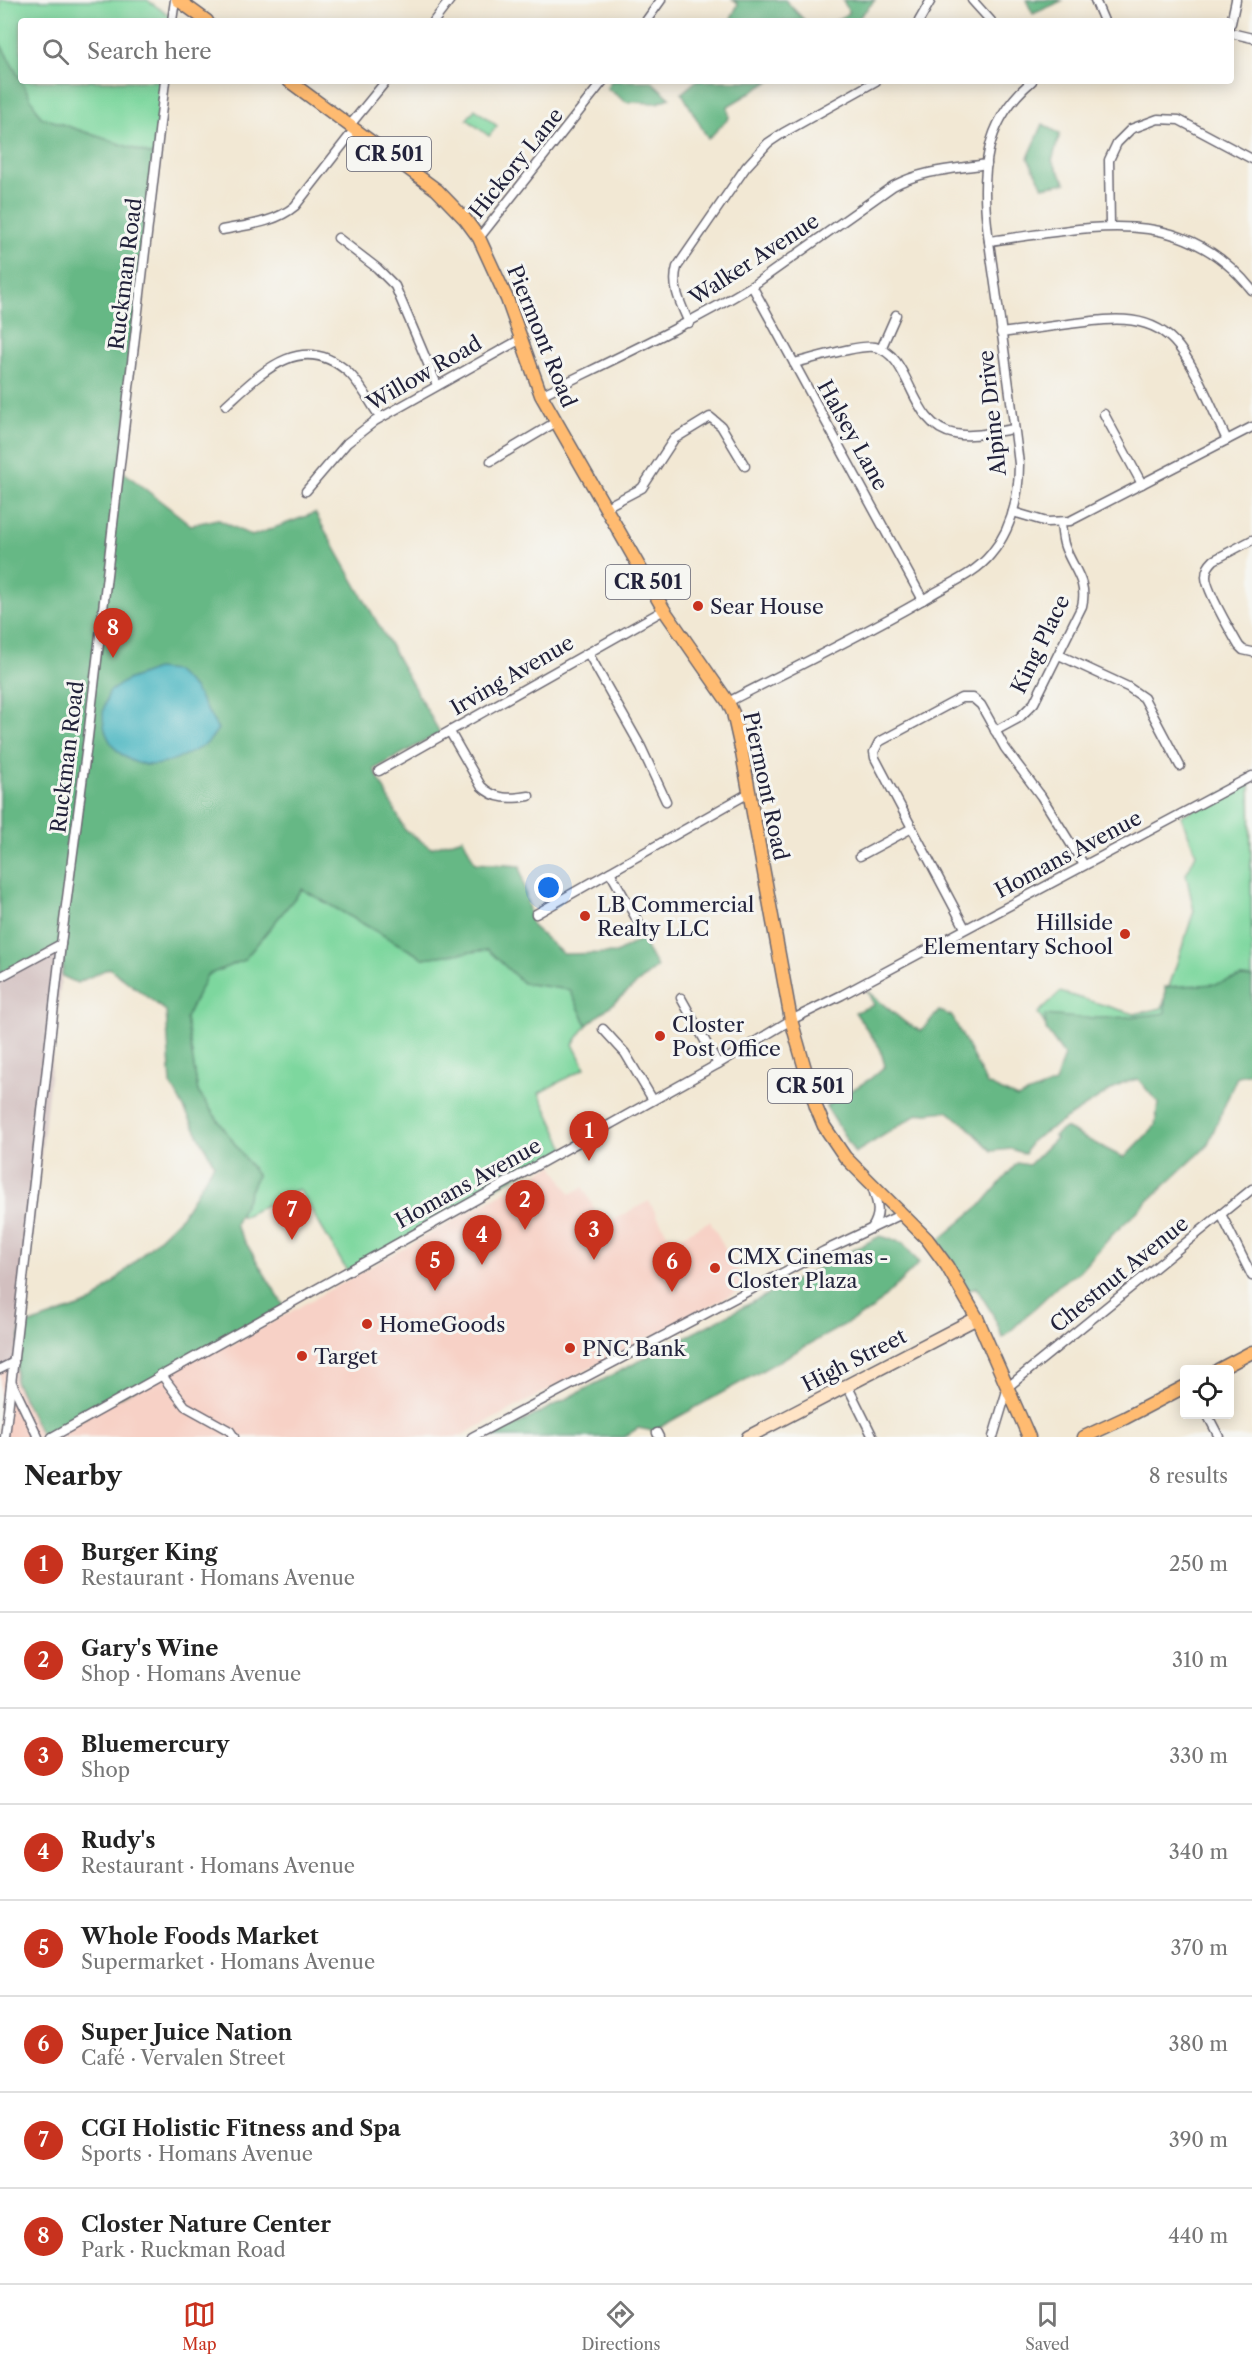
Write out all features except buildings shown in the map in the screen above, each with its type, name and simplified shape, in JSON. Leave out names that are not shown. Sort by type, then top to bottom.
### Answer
[{"type":"main road","points":[[177,0],[203,18]]},
{"type":"main road","name":"Piermont Road","points":[[293,84],[437,190],[465,219],[479,238],[507,299],[541,394],[556,422],[664,610],[728,702],[738,732],[791,1020],[816,1107],[824,1126],[845,1157],[934,1248],[977,1318],[1029,1437]]},
{"type":"main road","points":[[1227,1365],[1252,1352]]},
{"type":"main road","points":[[1084,1437],[1180,1390]]},
{"type":"street","points":[[173,18],[177,0]]},
{"type":"street","points":[[436,18],[450,0]]},
{"type":"street","points":[[648,18],[661,0]]},
{"type":"street","points":[[922,18],[931,0]]},
{"type":"street","points":[[972,0],[988,18]]},
{"type":"street","points":[[1095,0],[1103,18]]},
{"type":"street","points":[[1232,18],[1236,0]]},
{"type":"street","points":[[1234,34],[1252,38]]},
{"type":"street","name":"Ruckman Road","points":[[5,1437],[61,944],[88,736],[165,84]]},
{"type":"street","points":[[222,230],[267,221],[287,213],[295,206],[384,84]]},
{"type":"street","name":"Hickory Lane","points":[[479,238],[601,84]]},
{"type":"street","points":[[689,322],[675,290],[677,267],[746,167],[762,149],[783,133],[871,84]]},
{"type":"street","name":"Alpine Drive","points":[[728,702],[922,600],[984,562],[1001,540],[1013,512],[1019,481],[989,241],[987,164],[993,136],[999,122],[1016,96],[1028,84]]},
{"type":"street","points":[[1110,226],[1109,160],[1117,143],[1131,129],[1158,119],[1179,120],[1252,159]]},
{"type":"street","name":"Walker Avenue","points":[[541,394],[689,322],[752,286],[906,179],[928,172],[987,164]]},
{"type":"street","points":[[989,241],[1110,226],[1158,230],[1189,239],[1217,255],[1252,290]]},
{"type":"street","points":[[338,238],[377,268],[395,286],[437,385]]},
{"type":"street","name":"Halsey Lane","points":[[752,286],[922,600]]},
{"type":"street","points":[[881,349],[896,315]]},
{"type":"street","points":[[1001,333],[1115,318],[1126,318],[1149,324],[1169,336],[1185,354],[1227,440]]},
{"type":"street","name":"Willow Road","points":[[306,491],[347,443],[380,417],[521,339]]},
{"type":"street","points":[[794,363],[867,346],[881,349],[895,360],[923,412],[939,429],[965,435],[1014,429]]},
{"type":"street","points":[[226,405],[273,364],[283,359],[306,355],[330,360],[349,373],[380,417]]},
{"type":"street","points":[[1104,414],[1142,484]]},
{"type":"street","points":[[606,507],[642,488],[674,439],[710,417],[721,426],[746,466]]},
{"type":"street","points":[[491,461],[556,422]]},
{"type":"street","points":[[1013,512],[1047,522],[1061,523],[1077,518],[1252,427]]},
{"type":"street","name":"King Place","points":[[995,731],[1019,718],[1034,703],[1082,606],[1084,589],[1079,572],[1065,547],[1061,523]]},
{"type":"street","points":[[1252,540],[1214,560],[1209,564],[1206,575],[1208,586],[1239,646],[1252,652]]},
{"type":"street","name":"Irving Avenue","points":[[379,771],[664,610]]},
{"type":"street","points":[[588,653],[641,747],[666,801]]},
{"type":"street","points":[[1059,655],[1128,687],[1144,698],[1150,705],[1180,766]]},
{"type":"street","points":[[965,928],[875,758],[874,752],[879,742],[967,697],[973,698],[981,705],[995,731],[1053,814],[1084,865]]},
{"type":"street","points":[[450,732],[481,786],[488,793],[510,799],[529,796]]},
{"type":"street","name":"Homans Avenue","points":[[52,1437],[718,1064],[791,1020],[1252,776]]},
{"type":"street","points":[[536,914],[749,793]]},
{"type":"street","points":[[860,856],[912,828]]},
{"type":"street","points":[[610,872],[645,934]]},
{"type":"street","points":[[0,977],[61,944]]},
{"type":"street","points":[[681,998],[718,1064]]},
{"type":"street","points":[[603,1029],[625,1053],[653,1100]]},
{"type":"street","points":[[870,1229],[878,1219],[878,1206],[872,1186]]},
{"type":"street","name":"Chestnut Avenue","points":[[1008,1387],[1252,1189]]},
{"type":"street","points":[[1221,1214],[1252,1276]]},
{"type":"street","points":[[472,1437],[824,1251],[900,1215]]},
{"type":"street","name":"High Street","points":[[748,1437],[977,1318]]},
{"type":"street","points":[[0,1369],[14,1362]]},
{"type":"street","points":[[161,1374],[185,1406],[230,1431],[234,1437]]},
{"type":"street","points":[[12,1383],[38,1437]]},
{"type":"street","points":[[847,1386],[873,1437]]},
{"type":"street","points":[[993,1437],[1008,1387]]},
{"type":"street","points":[[1210,1419],[1219,1437]]},
{"type":"shaded area","points":[[65,942],[18,1360],[0,1370],[0,977]]},
{"type":"shaded area","points":[[553,1165],[570,1194],[583,1187],[603,1225],[649,1201],[671,1241],[710,1221],[747,1287],[458,1437],[49,1437],[220,1341],[231,1345]]},
{"type":"shaded area","points":[[18,1360],[15,1381],[42,1437],[0,1437],[0,1370]]},
{"type":"green space","points":[[0,0],[147,0],[170,16],[170,18],[18,18],[18,76],[0,43]]},
{"type":"green space","points":[[733,0],[785,0],[802,18],[731,18],[738,4]]},
{"type":"green space","points":[[843,0],[875,0],[859,18],[840,18],[849,13]]},
{"type":"green space","points":[[1026,0],[1060,0],[1062,1],[1033,14]]},
{"type":"green space","points":[[0,43],[18,75],[18,84],[23,84],[41,117],[155,156],[121,470],[191,525],[217,519],[252,536],[315,513],[440,733],[374,769],[405,830],[431,848],[463,838],[475,863],[520,866],[532,926],[563,954],[616,953],[641,939],[657,967],[587,1025],[570,990],[523,983],[488,950],[423,958],[302,889],[244,960],[207,975],[186,1018],[198,1092],[257,1175],[235,1225],[284,1306],[49,1437],[42,1437],[15,1381],[21,1327],[93,1302],[182,1216],[214,1164],[171,1084],[166,1011],[109,968],[77,983],[62,976],[65,942],[0,977]]},
{"type":"green space","points":[[23,84],[163,84],[155,156],[41,117]]},
{"type":"green space","points":[[609,84],[654,84],[670,98],[657,103],[626,102],[607,88]]},
{"type":"green space","points":[[692,84],[765,84],[728,106],[729,118],[708,139],[682,93]]},
{"type":"green space","points":[[475,109],[497,126],[489,136],[467,119]]},
{"type":"green space","points":[[1043,124],[1060,134],[1052,161],[1066,183],[1043,187],[1028,158]]},
{"type":"green space","points":[[1250,779],[1252,978],[1241,977],[1162,1027],[1064,1055],[1038,1013],[1060,992],[1134,1014],[1162,1008],[1194,911],[1186,874],[1196,854],[1181,816]]},
{"type":"green space","points":[[302,889],[423,958],[488,949],[523,983],[570,990],[587,1025],[573,1044],[585,1068],[539,1093],[565,1149],[347,1271],[299,1189],[242,1217],[240,1214],[257,1175],[198,1092],[186,1018],[207,975],[244,960]]},
{"type":"green space","points":[[1241,977],[1252,978],[1252,1073],[1238,1076],[1236,1079],[1207,1146],[1114,1233],[1079,1272],[1061,1283],[1003,1338],[992,1313],[976,1287],[969,1291],[938,1241],[983,1203],[1017,1163],[1029,1165],[1056,1138],[1054,1136],[1065,1128],[1124,1158],[1155,1126],[1158,1103],[1138,1079],[1122,1083],[1031,1141],[1025,1154],[1011,1149],[992,1151],[966,1125],[947,1111],[918,1114],[855,1153],[826,1106],[870,1079],[885,1066],[880,1048],[855,1012],[874,1005],[867,991],[906,1023],[921,1031],[939,1011],[952,1016],[987,1084],[1017,1098],[1055,1083],[1064,1055],[1046,1030],[1045,1015],[1105,1018],[1165,1013],[1165,987],[1216,984]]},
{"type":"green space","points":[[880,1236],[903,1243],[919,1263],[873,1309],[653,1431],[638,1428],[624,1437],[493,1437]]},
{"type":"water","points":[[156,669],[175,671],[194,688],[218,729],[206,744],[188,754],[154,765],[134,762],[118,751],[107,735],[103,712],[109,692],[127,680]]},
{"type":"place","name":"Sear House","points":[[698,606]]},
{"type":"place","name":"Closter Nature Center","points":[[113,658]]},
{"type":"place","name":"LB Commercial Realty LLC","points":[[585,916]]},
{"type":"place","name":"Hillside Elementary School","points":[[1125,934]]},
{"type":"place","name":"Closter Post Office","points":[[660,1036]]},
{"type":"place","name":"Burger King","points":[[589,1161]]},
{"type":"place","name":"Gary's Wine","points":[[525,1230]]},
{"type":"place","name":"CGI Holistic Fitness and Spa","points":[[292,1240]]},
{"type":"place","name":"Bluemercury","points":[[594,1260]]},
{"type":"place","name":"Rudy's","points":[[482,1265]]},
{"type":"place","name":"CMX Cinemas - Closter Plaza","points":[[715,1268]]},
{"type":"place","name":"Whole Foods Market","points":[[435,1291]]},
{"type":"place","name":"Super Juice Nation","points":[[672,1292]]},
{"type":"place","name":"HomeGoods","points":[[367,1324]]},
{"type":"place","name":"PNC Bank","points":[[570,1348]]},
{"type":"place","name":"Target","points":[[302,1356]]}]
